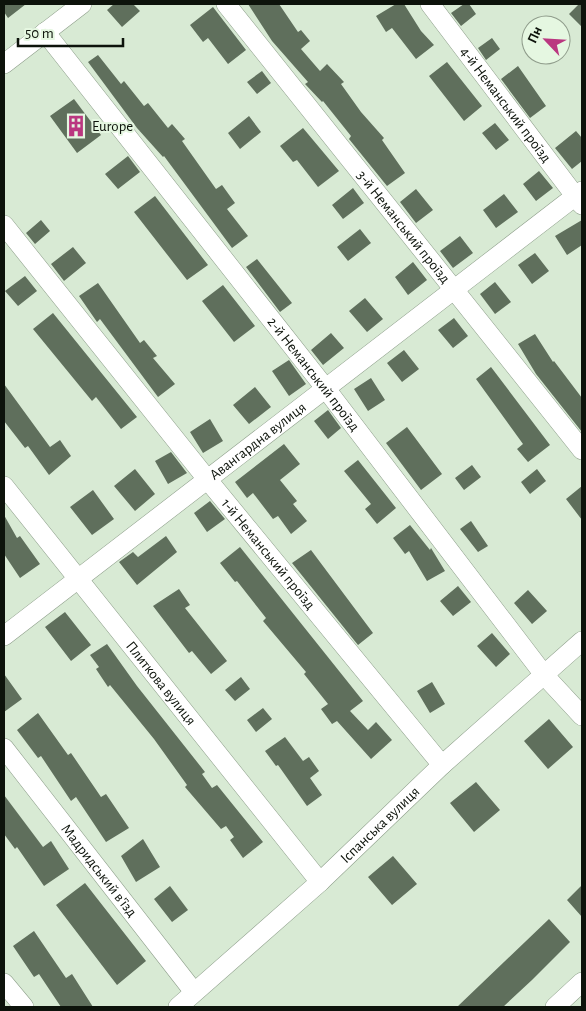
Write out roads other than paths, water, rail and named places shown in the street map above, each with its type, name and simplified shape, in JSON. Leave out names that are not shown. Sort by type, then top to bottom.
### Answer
[{"type":"street","points":[[4,64],[82,4]]},
{"type":"street","name":"3-й Неманський проїзд","points":[[226,4],[582,450]]},
{"type":"street","name":"4-й Неманський проїзд","points":[[430,4],[580,197]]},
{"type":"street","name":"2-й Неманський проїзд","points":[[45,32],[326,389],[545,676],[582,716]]},
{"type":"street","name":"Авангардна вулиця","points":[[4,636],[455,289],[580,197]]},
{"type":"street","name":"1-й Неманський проїзд","points":[[4,225],[207,479],[442,766]]},
{"type":"street","name":"Плиткова вулиця","points":[[4,486],[320,882]]},
{"type":"street","name":"Іспанська вулиця","points":[[178,1007],[320,882],[442,766],[582,641]]},
{"type":"street","name":"Мадридський в'їзд","points":[[4,748],[194,992]]},
{"type":"street","points":[[554,1007],[582,982]]},
{"type":"street","points":[[4,983],[24,1007]]},
{"type":"place","name":"Europe","points":[[76,126]]}]
